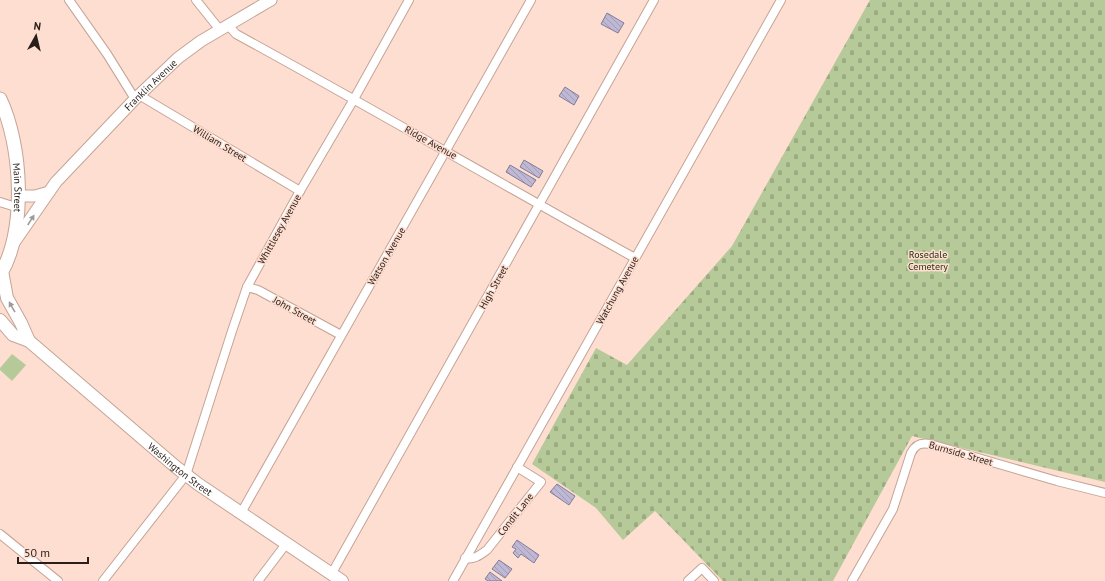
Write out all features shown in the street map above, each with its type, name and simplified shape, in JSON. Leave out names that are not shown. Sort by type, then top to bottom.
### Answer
[{"type":"main road","name":"Main Street","points":[[0,99],[4,107],[13,141],[19,202],[17,224],[1,273]]},
{"type":"main road","name":"Washington Street","points":[[1,273],[7,298],[30,341]]},
{"type":"main road","name":"Washington Street","points":[[0,320],[13,335],[30,341],[186,475],[342,581]]},
{"type":"street","name":"William Street","points":[[69,0],[137,97],[300,191]]},
{"type":"street","name":"Ridge Avenue","points":[[196,0],[224,28],[354,99],[635,258]]},
{"type":"street","name":"Franklin Avenue","points":[[11,246],[27,225],[48,192],[137,97],[178,58],[201,41],[271,0]]},
{"type":"street","name":"Whittlesey Avenue","points":[[186,475],[247,287],[409,0]]},
{"type":"street","name":"Watson Avenue","points":[[241,513],[531,0]]},
{"type":"street","name":"High Street","points":[[332,574],[654,0]]},
{"type":"street","name":"Watchung Avenue","points":[[453,581],[781,0]]},
{"type":"street","points":[[0,202],[19,202],[48,192]]},
{"type":"street","name":"John Street","points":[[247,287],[258,290],[341,336]]},
{"type":"street","name":"Burnside Street","points":[[852,581],[893,509],[913,449],[920,444],[930,444],[1057,481],[1105,493]]},
{"type":"street","name":"Condit Lane","points":[[465,558],[472,559],[486,550],[541,482],[517,467]]},
{"type":"street","points":[[103,581],[186,475]]},
{"type":"street","points":[[0,534],[58,581]]},
{"type":"street","points":[[258,581],[286,544]]},
{"type":"street","points":[[688,581],[702,568],[714,581]]},
{"type":"green space","name":"Rosedale Cemetery","points":[[870,0],[1105,0],[1105,482],[912,436],[833,581],[723,581],[655,511],[623,540],[596,508],[532,464],[596,348],[627,365],[732,246]]},
{"type":"green space","points":[[12,354],[26,365],[12,381],[0,370],[0,368]]},
{"type":"building","points":[[607,13],[624,23],[618,33],[601,24]]},
{"type":"building","points":[[565,87],[579,96],[574,105],[559,96]]},
{"type":"building","points":[[524,160],[543,171],[539,178],[520,167]]},
{"type":"building","points":[[510,165],[536,180],[531,187],[506,172]]},
{"type":"building","points":[[557,484],[575,496],[569,505],[550,492]]},
{"type":"building","points":[[517,540],[539,555],[534,563],[521,554],[518,558],[513,553],[516,549],[512,547]]},
{"type":"building","points":[[499,560],[512,569],[505,578],[492,569]]},
{"type":"building","points":[[490,572],[502,581],[488,581],[485,579]]}]
